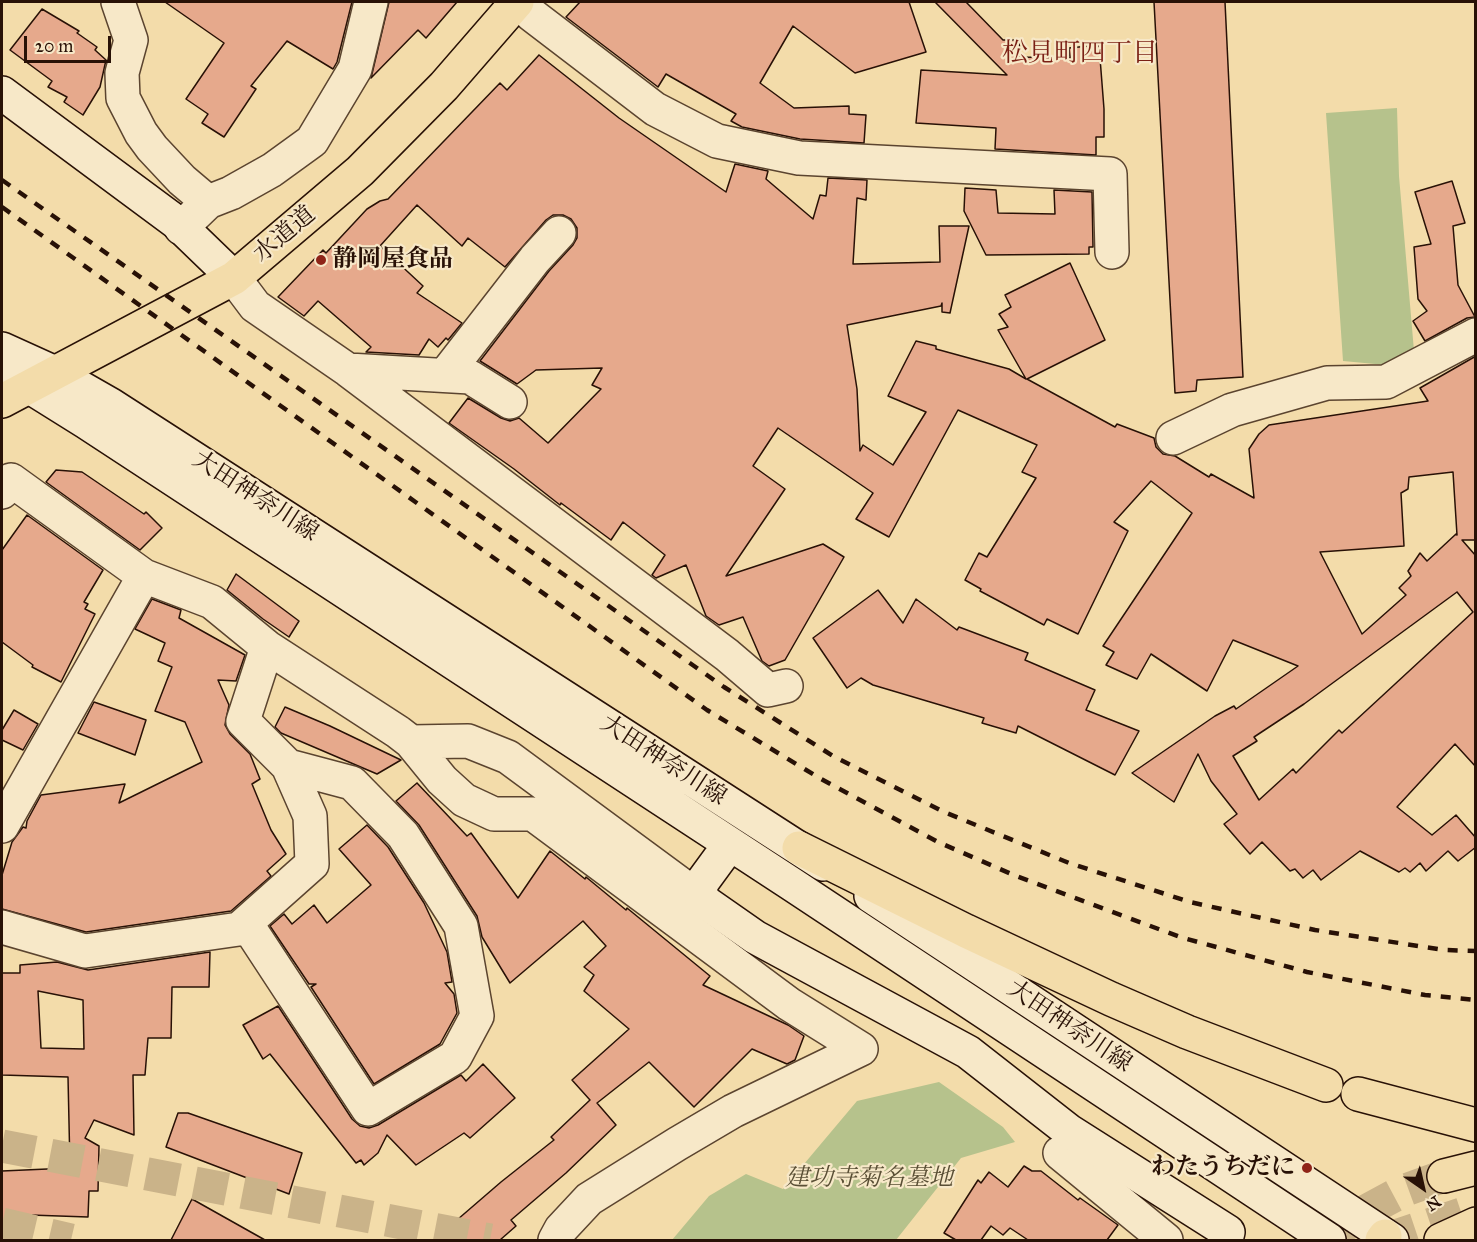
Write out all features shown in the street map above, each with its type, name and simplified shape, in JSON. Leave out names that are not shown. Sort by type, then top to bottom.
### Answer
[{"type":"main road","name":"水道道","points":[[2,401],[29,378],[234,279],[360,171],[444,86],[517,2]]},
{"type":"main road","points":[[799,848],[966,931],[1111,999],[1197,1036],[1326,1085]]},
{"type":"main road","points":[[1358,1094],[1399,1107],[1476,1125]]},
{"type":"main road","points":[[1444,1176],[1476,1168]]},
{"type":"main road","points":[[1441,1240],[1476,1224]]},
{"type":"street","points":[[118,2],[131,40],[122,73],[123,98],[141,133],[152,148],[182,180],[208,202]]},
{"type":"street","points":[[181,228],[208,202],[231,193],[272,170],[312,141],[355,69],[371,2]]},
{"type":"street","points":[[517,2],[655,109],[717,141],[799,158],[1110,174],[1112,252]]},
{"type":"street","points":[[2,93],[181,228],[234,279],[255,306],[348,370],[727,655],[768,690],[786,686]]},
{"type":"street","points":[[445,375],[535,259],[559,232]]},
{"type":"street","points":[[1173,438],[1232,410],[1327,382],[1386,382],[1476,335]]},
{"type":"street","points":[[2,349],[29,378]]},
{"type":"street","points":[[348,370],[470,377],[510,402]]},
{"type":"street","name":"大田神奈川線","points":[[29,378],[96,428],[1329,1240]]},
{"type":"street","name":"大田神奈川線","points":[[29,378],[111,405],[799,848],[1387,1239]]},
{"type":"street","points":[[2,492],[11,480],[144,576],[212,602],[267,647],[411,742],[442,780],[464,800],[494,814],[533,814],[789,1004],[861,1049],[733,1111],[667,1150],[589,1200],[561,1229],[555,1240]]},
{"type":"street","points":[[2,826],[144,576]]},
{"type":"street","points":[[2,927],[85,951],[239,929],[312,864],[310,816],[288,766],[243,721],[267,647]]},
{"type":"street","points":[[411,742],[468,741],[508,757],[755,937],[968,1052],[1069,1131],[1228,1232],[1226,1240]]},
{"type":"street","points":[[246,923],[368,1109],[455,1057],[477,1016],[460,926],[403,835],[352,783],[288,766]]},
{"type":"street","name":"大田神奈川線","points":[[702,900],[700,885],[730,844]]},
{"type":"street","points":[[1060,1153],[1133,1230],[1166,1240]]},
{"type":"green space","points":[[1397,108],[1399,176],[1414,351],[1386,365],[1343,361],[1326,113]]},
{"type":"green space","name":"建功寺菊名墓地","points":[[939,1082],[1003,1127],[1015,1142],[961,1158],[896,1240],[672,1240],[709,1196],[746,1174],[783,1189],[857,1101]]},
{"type":"building","points":[[165,2],[352,2],[337,62],[333,69],[287,41],[251,86],[256,89],[224,137],[202,123],[208,114],[186,99],[224,43]]},
{"type":"building","points":[[389,2],[457,2],[426,38],[418,30],[371,78]]},
{"type":"building","points":[[580,2],[909,2],[926,52],[855,73],[793,26],[760,83],[794,108],[849,106],[849,114],[866,115],[864,143],[800,139],[742,127],[731,121],[736,114],[666,74],[658,87],[566,17]]},
{"type":"building","points":[[935,2],[966,2],[1003,40],[1020,40],[1019,57],[1070,58],[1069,48],[1099,45],[1104,137],[1096,137],[1096,155],[995,149],[996,128],[916,123],[921,70],[1007,75]]},
{"type":"building","points":[[1154,2],[1225,2],[1243,377],[1197,380],[1196,391],[1175,393]]},
{"type":"building","points":[[42,9],[79,31],[77,33],[97,47],[95,50],[106,60],[100,87],[83,115],[64,102],[67,97],[48,87],[52,81],[10,50]]},
{"type":"building","points":[[539,55],[619,118],[726,192],[735,164],[768,171],[766,179],[813,219],[820,195],[826,196],[828,178],[867,180],[866,200],[857,198],[853,264],[940,262],[939,226],[969,226],[950,313],[942,312],[942,303],[941,306],[847,325],[857,389],[860,451],[863,445],[893,465],[926,412],[888,396],[916,341],[936,346],[936,349],[1009,369],[1026,379],[998,330],[1008,327],[999,314],[1011,307],[1005,295],[1070,263],[1105,340],[1027,379],[1115,427],[1117,424],[1154,438],[1156,447],[1163,454],[1175,456],[1209,477],[1211,474],[1254,498],[1249,449],[1259,434],[1269,425],[1428,401],[1420,388],[1476,356],[1476,540],[1462,540],[1476,556],[1476,767],[1455,744],[1397,807],[1432,835],[1456,815],[1476,838],[1476,847],[1458,861],[1448,851],[1426,871],[1420,863],[1410,872],[1405,868],[1399,872],[1360,851],[1321,880],[1313,870],[1303,878],[1295,869],[1290,871],[1262,842],[1250,854],[1224,824],[1237,814],[1211,781],[1198,754],[1174,802],[1132,773],[1215,716],[1234,706],[1236,709],[1298,666],[1233,640],[1207,691],[1151,654],[1137,679],[1106,665],[1114,652],[1103,646],[1192,513],[1151,481],[1114,522],[1128,531],[1078,634],[1047,619],[1044,625],[980,591],[981,589],[965,580],[979,553],[987,557],[1036,478],[1022,472],[1037,445],[958,410],[889,537],[856,519],[873,493],[778,428],[753,466],[785,489],[726,576],[823,544],[844,557],[785,660],[769,666],[762,661],[743,617],[719,625],[706,616],[686,565],[656,578],[652,575],[665,555],[623,522],[611,540],[449,423],[468,398],[501,418],[510,421],[519,418],[548,443],[601,389],[592,385],[602,368],[536,370],[517,384],[480,361],[549,271],[573,245],[577,238],[577,228],[571,219],[563,215],[553,215],[546,220],[505,267],[468,238],[462,246],[417,205],[380,246],[423,286],[417,293],[462,323],[448,340],[446,338],[438,347],[429,339],[419,355],[366,352],[371,347],[318,301],[304,316],[278,297],[323,250],[326,253],[367,209],[388,199],[500,83],[507,90]],"holes":[[[1453,472],[1457,535],[1427,561],[1420,553],[1408,571],[1411,576],[1399,588],[1406,595],[1362,634],[1320,552],[1404,546],[1401,493],[1408,489],[1409,477]],[[1457,592],[1473,612],[1342,733],[1339,730],[1296,773],[1293,769],[1259,800],[1233,756],[1257,741],[1254,737],[1304,704]]]},
{"type":"building","points":[[1452,181],[1465,223],[1453,226],[1458,285],[1475,317],[1467,318],[1425,341],[1413,321],[1427,311],[1418,299],[1414,247],[1431,244],[1415,192]]},
{"type":"building","points":[[965,188],[996,190],[998,213],[1055,214],[1054,190],[1092,192],[1093,247],[1089,247],[1089,254],[986,255],[964,211]]},
{"type":"building","points":[[56,470],[82,472],[144,514],[146,512],[162,528],[140,550],[46,482]]},
{"type":"building","points":[[27,515],[103,570],[84,602],[88,604],[85,609],[95,614],[61,682],[32,667],[33,665],[2,642],[2,550]]},
{"type":"building","points":[[236,574],[299,621],[289,637],[227,590]]},
{"type":"building","points":[[878,590],[903,623],[916,599],[957,630],[959,627],[1028,653],[1025,660],[1095,690],[1086,710],[1139,731],[1115,775],[1018,726],[1016,733],[982,723],[984,718],[873,685],[861,678],[847,688],[813,638]]},
{"type":"building","points":[[152,599],[181,610],[179,618],[245,655],[236,681],[218,680],[229,705],[225,725],[230,734],[250,754],[260,779],[252,784],[271,830],[286,854],[267,871],[271,876],[231,911],[86,932],[2,909],[2,875],[12,842],[23,827],[26,828],[27,821],[41,795],[125,784],[119,803],[202,762],[185,722],[155,711],[172,667],[158,661],[165,643],[135,629]]},
{"type":"building","points":[[94,702],[146,720],[135,755],[78,733]]},
{"type":"building","points":[[285,707],[401,760],[377,774],[281,733],[275,727]]},
{"type":"building","points":[[14,710],[38,724],[23,750],[2,740],[2,730]]},
{"type":"building","points":[[417,783],[467,836],[471,833],[518,898],[550,851],[626,910],[627,908],[710,976],[703,985],[788,1025],[804,1036],[795,1060],[787,1064],[752,1049],[694,1107],[649,1062],[597,1103],[616,1125],[566,1173],[511,1220],[516,1226],[500,1240],[462,1240],[450,1226],[554,1140],[551,1137],[590,1100],[572,1080],[629,1029],[584,991],[594,975],[584,967],[606,946],[583,921],[510,983],[482,937],[477,916],[419,825],[396,801]]},
{"type":"building","points":[[367,825],[388,847],[424,903],[447,952],[452,982],[445,983],[454,994],[457,1013],[440,1044],[374,1084],[311,987],[316,984],[309,984],[270,926],[284,914],[292,924],[314,905],[327,923],[371,885],[339,849]]},
{"type":"building","points":[[210,952],[209,987],[172,987],[171,1038],[148,1038],[145,1075],[133,1075],[134,1135],[94,1120],[85,1138],[99,1146],[98,1191],[89,1191],[88,1217],[19,1216],[2,1225],[2,1171],[70,1168],[68,1077],[2,1075],[2,973],[20,973],[20,965],[57,962],[88,970]],"holes":[[[38,991],[83,1000],[84,1049],[41,1048]]]},
{"type":"building","points":[[278,1006],[352,1119],[360,1126],[369,1128],[378,1125],[461,1075],[466,1081],[483,1064],[515,1098],[470,1138],[464,1133],[416,1165],[387,1135],[378,1153],[364,1165],[361,1160],[356,1163],[270,1054],[263,1059],[243,1025]]},
{"type":"building","points":[[178,1113],[188,1113],[302,1153],[289,1194],[166,1147]]},
{"type":"building","points":[[1024,1166],[1032,1171],[1041,1171],[1078,1200],[1080,1198],[1118,1225],[1107,1240],[1028,1240],[1010,1228],[1003,1235],[991,1226],[981,1240],[956,1240],[944,1233],[978,1180],[981,1183],[989,1172],[1008,1187]]},
{"type":"building","points":[[192,1199],[265,1240],[171,1240]]},
{"type":"tunnel","points":[[2,1146],[490,1240]]},
{"type":"tunnel","points":[[1325,1240],[1362,1213],[1403,1191],[1444,1176]]},
{"type":"tunnel","points":[[1384,1240],[1476,1209]]},
{"type":"tunnel","points":[[2,1224],[71,1240]]},
{"type":"railway","points":[[2,180],[724,687],[833,756],[944,812],[1069,863],[1190,902],[1315,930],[1444,950],[1476,951]]},
{"type":"railway","points":[[2,207],[707,710],[821,779],[938,842],[1016,876],[1180,937],[1307,972],[1425,995],[1476,1000]]},
{"type":"place","name":"静岡屋食品","points":[[321,260]]},
{"type":"place","name":"わたうちだに","points":[[1307,1168]]},
{"type":"district","name":"松見町四丁目","points":[[1080,55]]}]
